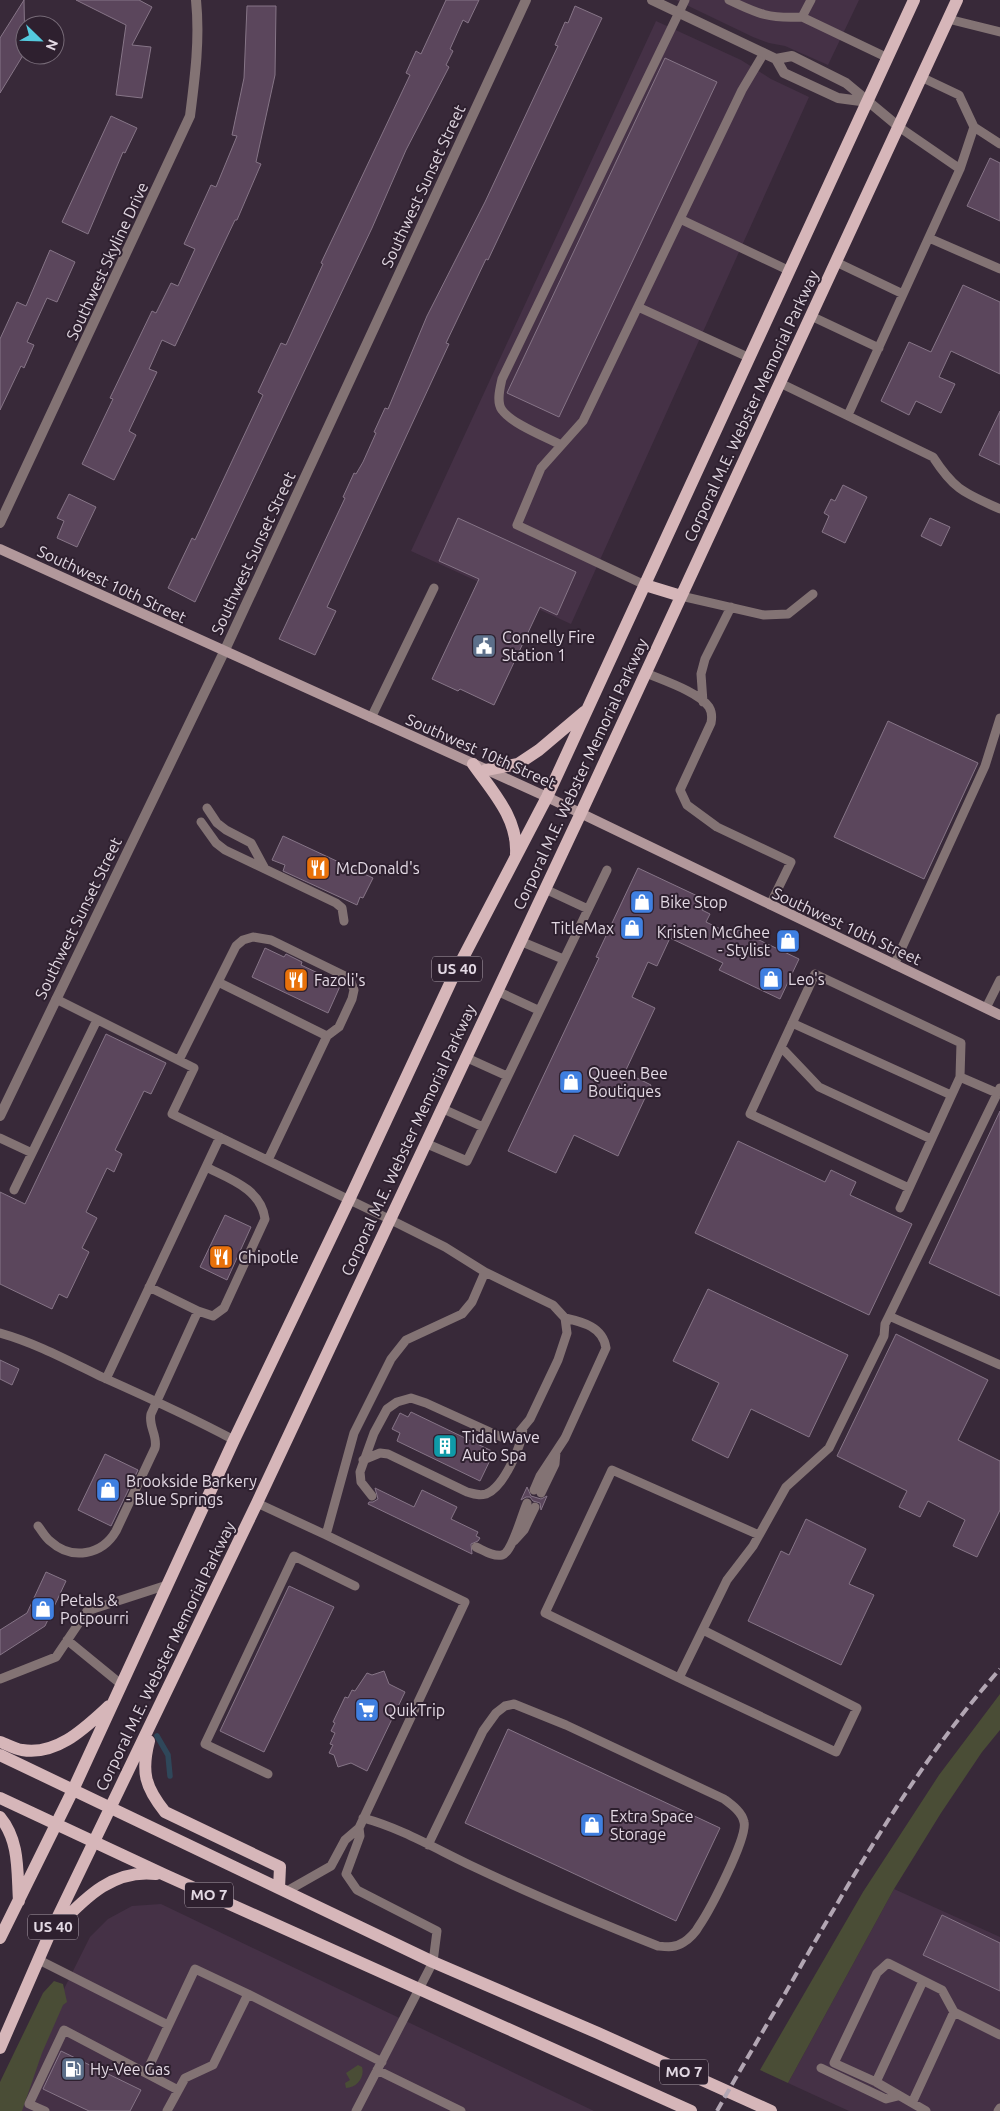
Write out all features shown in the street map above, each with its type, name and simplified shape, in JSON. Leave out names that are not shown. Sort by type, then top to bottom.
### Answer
[{"type":"main road","name":"Corporal M.E. Webster Memorial Parkway","points":[[0,1938],[57,1824],[234,1440],[349,1200],[453,976],[547,797],[914,0]]},
{"type":"main road","name":"Corporal M.E. Webster Memorial Parkway","points":[[0,2048],[50,1934],[257,1503],[646,673],[957,0]]},
{"type":"main road","points":[[645,586],[681,596]]},
{"type":"main road","points":[[486,770],[518,764],[561,733],[589,706]]},
{"type":"main road","points":[[473,764],[506,812],[515,832],[516,856]]},
{"type":"main road","points":[[0,1742],[19,1750],[35,1751],[56,1746],[86,1727],[113,1703]]},
{"type":"main road","points":[[156,1713],[144,1768],[155,1800],[165,1812],[280,1867],[283,1890]]},
{"type":"main road","name":"MO 7","points":[[0,1755],[433,1962],[598,2033],[771,2111]]},
{"type":"main road","name":"MO 7","points":[[0,1798],[164,1875],[690,2111]]},
{"type":"main road","points":[[0,1818],[10,1830],[16,1851],[19,1902]]},
{"type":"main road","points":[[50,1934],[83,1900],[114,1880],[131,1874],[164,1875]]},
{"type":"street","name":"Southwest Skyline Drive","points":[[0,524],[190,116],[196,72],[198,22],[196,0]]},
{"type":"street","name":"Southwest Sunset Street","points":[[0,1116],[224,652],[526,0]]},
{"type":"street","points":[[652,0],[776,59],[784,73],[838,98],[868,102]]},
{"type":"street","points":[[776,59],[792,56],[846,83],[899,127]]},
{"type":"street","name":"Southwest 10th Street","points":[[0,549],[547,797],[770,906],[1000,1015]]},
{"type":"lane","points":[[561,445],[512,420],[501,410],[499,394],[502,379],[685,0]]},
{"type":"lane","points":[[729,0],[760,15],[784,18],[802,17],[888,58]]},
{"type":"lane","points":[[802,17],[810,0]]},
{"type":"lane","points":[[948,19],[1000,32]]},
{"type":"lane","points":[[645,586],[517,525],[541,468],[583,421],[742,90],[764,53]]},
{"type":"lane","points":[[921,77],[959,95],[974,128],[1000,144]]},
{"type":"lane","points":[[899,127],[960,170]]},
{"type":"lane","points":[[848,415],[960,170],[974,128]]},
{"type":"lane","points":[[680,219],[790,271]]},
{"type":"lane","points":[[929,238],[1000,270]]},
{"type":"lane","points":[[836,262],[903,294]]},
{"type":"lane","points":[[638,307],[750,358]]},
{"type":"lane","points":[[811,316],[879,348]]},
{"type":"lane","points":[[780,383],[933,457],[947,478],[962,492],[1000,509]]},
{"type":"lane","points":[[370,718],[434,588]]},
{"type":"lane","points":[[681,596],[764,615],[788,614],[813,594]]},
{"type":"lane","points":[[703,702],[701,674],[706,658],[730,607]]},
{"type":"lane","points":[[646,673],[697,697],[709,707],[712,715],[711,723],[680,790],[687,805],[717,827],[791,862],[770,906]]},
{"type":"lane","points":[[894,965],[986,766],[1000,718]]},
{"type":"lane","points":[[207,808],[217,823],[251,843],[265,869]]},
{"type":"lane","points":[[201,822],[216,844],[336,903],[342,908],[344,922]]},
{"type":"lane","points":[[425,1143],[467,1161],[607,870]]},
{"type":"lane","points":[[545,889],[588,909]]},
{"type":"lane","points":[[178,1060],[236,946],[243,940],[253,937],[271,940],[345,976],[352,982],[354,990],[352,999],[339,1027],[327,1036],[268,1160]]},
{"type":"lane","points":[[520,941],[563,959]]},
{"type":"lane","points":[[900,1208],[960,1077],[961,1043],[815,974],[750,1114],[909,1188]]},
{"type":"lane","points":[[986,1008],[1000,980]]},
{"type":"lane","points":[[218,982],[327,1036]]},
{"type":"lane","points":[[497,991],[538,1010]]},
{"type":"lane","points":[[56,1000],[194,1068],[172,1114],[446,1247],[485,1272],[553,1305],[564,1318],[567,1333],[558,1360],[530,1419],[516,1436],[501,1437],[426,1402],[411,1398],[397,1402],[387,1409],[374,1433],[363,1460],[360,1472],[361,1482],[372,1496]]},
{"type":"lane","points":[[14,1190],[97,1020]]},
{"type":"lane","points":[[792,1023],[951,1095]]},
{"type":"lane","points":[[781,1047],[819,1087],[931,1139]]},
{"type":"lane","points":[[465,1057],[507,1076]]},
{"type":"lane","points":[[679,1678],[727,1580],[759,1535],[786,1487],[829,1448],[884,1336],[885,1324],[999,1091],[960,1077]]},
{"type":"lane","points":[[441,1108],[483,1127]]},
{"type":"lane","points":[[106,1379],[220,1137]]},
{"type":"lane","points":[[0,1138],[32,1153]]},
{"type":"lane","points":[[149,1287],[198,1311],[213,1316],[224,1308],[265,1219],[264,1212],[246,1187],[206,1167]]},
{"type":"lane","points":[[326,1535],[354,1433],[391,1359],[406,1340],[462,1314],[472,1302],[485,1272]]},
{"type":"lane","points":[[38,1526],[49,1540],[68,1552],[78,1554],[101,1548],[111,1539],[155,1448],[156,1435],[150,1418],[198,1311]]},
{"type":"lane","points":[[889,1316],[1000,1365]]},
{"type":"lane","points":[[538,1492],[606,1348],[605,1338],[598,1331],[582,1321],[564,1318]]},
{"type":"lane","points":[[0,1333],[22,1340],[156,1401],[234,1440]]},
{"type":"lane","points":[[363,1460],[380,1453],[388,1454],[467,1492],[478,1495],[486,1494],[496,1488],[507,1472],[522,1438],[523,1427]]},
{"type":"lane","points":[[703,1630],[857,1708],[836,1752],[545,1613],[612,1470],[759,1535]]},
{"type":"lane","points":[[257,1503],[465,1602],[359,1828],[345,1840],[331,1866],[283,1890]]},
{"type":"lane","points":[[476,1547],[492,1554],[502,1555],[507,1552],[531,1505]]},
{"type":"lane","points":[[268,1774],[205,1744],[294,1556],[355,1586]]},
{"type":"lane","points":[[0,1679],[56,1657],[87,1611],[168,1585]]},
{"type":"lane","points":[[67,1640],[122,1685]]},
{"type":"lane","points":[[363,1818],[384,1824],[428,1845],[576,1914],[658,1946],[672,1948],[685,1942],[698,1928],[716,1896],[743,1836],[744,1822],[740,1812],[724,1799],[566,1725],[514,1704],[505,1706],[496,1713],[483,1731],[428,1845]]},
{"type":"lane","points":[[356,2111],[433,1962],[437,1931],[357,1890],[346,1874],[360,1836],[359,1828]]},
{"type":"lane","points":[[38,1960],[168,2025]]},
{"type":"lane","points":[[926,2111],[876,2082],[834,2062],[877,1974],[888,1963],[923,1980],[942,1990],[954,2012],[1000,2035]]},
{"type":"lane","points":[[146,2073],[195,1969],[248,1994],[462,2111]]},
{"type":"lane","points":[[876,2082],[923,1980]]},
{"type":"lane","points":[[166,2111],[185,2078],[213,2065],[248,1994]]},
{"type":"lane","points":[[912,2103],[954,2012]]},
{"type":"lane","points":[[45,2111],[29,2104],[64,2030],[178,2090]]},
{"type":"lane","points":[[821,2068],[886,2099],[898,2096]]},
{"type":"shaded area","points":[[676,0],[859,0],[828,65],[785,46],[753,37]]},
{"type":"shaded area","points":[[656,21],[741,60],[771,79],[809,97],[571,624],[411,551]]},
{"type":"shaded area","points":[[894,1889],[1000,1937],[1000,2111],[849,2111],[788,2083]]},
{"type":"shaded area","points":[[161,1904],[594,2111],[14,2111],[46,2025],[90,1937],[108,1919],[132,1906]]},
{"type":"green space","points":[[1000,1694],[1000,1730],[982,1752],[941,1813],[894,1889],[788,2083],[760,2070],[863,1892],[939,1775]]},
{"type":"green space","points":[[54,1981],[63,1984],[67,2002],[63,2005],[42,2053],[22,2111],[0,2111],[0,2082],[43,1993]]},
{"type":"green space","points":[[358,2065],[362,2067],[363,2071],[361,2078],[354,2086],[346,2088],[345,2083],[350,2080],[346,2073]]},
{"type":"building","points":[[24,0],[24,15],[15,15],[15,65],[17,65],[0,93],[0,38]]},
{"type":"building","points":[[76,0],[139,0],[152,7],[132,45],[151,47],[142,98],[116,95],[126,25]]},
{"type":"building","points":[[446,0],[479,0],[468,23],[463,20],[450,49],[453,51],[446,65],[449,67],[406,150],[372,228],[195,602],[168,588],[192,538],[195,540],[263,395],[258,392],[281,343],[286,345],[323,264],[321,263],[410,75],[406,73],[416,51],[421,54]]},
{"type":"building","points":[[247,6],[276,6],[275,75],[256,162],[261,164],[237,220],[235,220],[175,346],[162,340],[149,369],[157,372],[129,431],[136,435],[114,480],[82,464],[113,399],[110,398],[152,311],[156,313],[171,283],[178,286],[195,249],[184,244],[211,185],[216,187],[237,136],[232,135],[244,78]]},
{"type":"building","points":[[575,6],[602,18],[488,260],[486,259],[446,343],[449,344],[327,607],[336,611],[315,655],[279,639],[345,498],[343,497],[354,473],[356,474],[363,462],[385,408],[388,409],[427,316],[485,202],[558,46],[555,45],[565,22],[568,23]]},
{"type":"building","points":[[665,58],[717,82],[559,417],[507,393]]},
{"type":"building","points":[[111,116],[137,128],[125,153],[123,152],[88,234],[62,222]]},
{"type":"building","points":[[990,158],[1000,163],[1000,221],[967,206]]},
{"type":"building","points":[[50,250],[75,262],[57,302],[47,298],[27,342],[34,345],[24,368],[21,366],[0,410],[0,339],[17,302],[26,306]]},
{"type":"building","points":[[963,285],[1000,302],[1000,374],[951,351],[939,377],[955,384],[941,413],[916,401],[909,415],[881,401],[909,342],[931,352]]},
{"type":"building","points":[[1000,411],[1000,465],[979,455]]},
{"type":"building","points":[[843,485],[867,497],[845,543],[822,532],[829,516],[824,513],[831,499],[835,501]]},
{"type":"building","points":[[69,494],[96,507],[77,547],[57,538],[64,521],[57,518]]},
{"type":"building","points":[[458,518],[576,572],[557,615],[540,607],[494,705],[460,689],[458,691],[432,679],[479,579],[439,561]]},
{"type":"building","points":[[930,518],[950,527],[941,546],[921,536]]},
{"type":"building","points":[[888,721],[978,763],[924,879],[834,837]]},
{"type":"building","name":"McDonald's","points":[[283,836],[373,878],[363,898],[360,897],[357,905],[283,871],[285,865],[272,860]]},
{"type":"building","points":[[638,868],[706,900],[702,910],[710,914],[706,922],[735,936],[738,930],[799,959],[780,999],[719,970],[723,963],[670,938],[657,966],[648,962],[632,997],[655,1008],[625,1072],[651,1085],[618,1156],[574,1135],[556,1173],[508,1151],[599,958],[596,957]]},
{"type":"building","name":"Fazoli's","points":[[265,948],[284,957],[286,954],[302,962],[301,965],[341,984],[328,1013],[252,977]]},
{"type":"building","points":[[106,1034],[166,1063],[151,1094],[144,1091],[115,1150],[122,1154],[114,1172],[107,1168],[86,1212],[97,1218],[82,1248],[89,1252],[67,1298],[59,1294],[52,1309],[0,1284],[0,1192],[25,1204]]},
{"type":"building","points":[[1000,1111],[1000,1296],[929,1263]]},
{"type":"building","points":[[738,1141],[825,1182],[831,1170],[856,1182],[850,1195],[912,1224],[869,1315],[695,1233]]},
{"type":"building","name":"Chipotle","points":[[225,1215],[251,1227],[227,1280],[200,1267]]},
{"type":"building","points":[[708,1289],[848,1355],[809,1437],[751,1409],[728,1458],[692,1440],[719,1383],[673,1361]]},
{"type":"building","points":[[896,1334],[988,1380],[958,1440],[1000,1461],[1000,1510],[977,1557],[953,1546],[965,1520],[928,1501],[920,1517],[899,1507],[907,1491],[837,1456]]},
{"type":"building","points":[[0,1360],[19,1369],[12,1385],[0,1379]]},
{"type":"building","name":"Tidal Wave Auto Spa","points":[[411,1412],[494,1452],[480,1481],[397,1441],[400,1433],[392,1429],[400,1413],[408,1417]]},
{"type":"building","name":"Brookside Barkery - Blue Springs","points":[[105,1454],[138,1470],[111,1526],[78,1510]]},
{"type":"building","points":[[527,1487],[531,1496],[541,1499],[547,1496],[541,1510],[540,1503],[533,1501],[530,1497],[521,1500]]},
{"type":"building","name":"Tidal Wave Auto Spa","points":[[375,1488],[414,1507],[422,1490],[457,1507],[451,1519],[478,1532],[476,1536],[480,1538],[471,1544],[472,1554],[368,1504],[378,1499]]},
{"type":"building","points":[[806,1519],[866,1549],[849,1584],[874,1595],[841,1665],[748,1621],[781,1551],[789,1555]]},
{"type":"building","points":[[46,1572],[66,1581],[45,1626],[0,1655],[0,1630],[27,1613]]},
{"type":"building","points":[[289,1586],[334,1607],[264,1752],[220,1731]]},
{"type":"building","name":"QuikTrip","points":[[384,1671],[389,1684],[405,1692],[367,1771],[351,1763],[338,1767],[334,1755],[329,1753],[333,1745],[330,1744],[335,1733],[331,1731],[335,1723],[333,1722],[345,1697],[348,1698],[352,1690],[355,1691],[367,1673],[372,1675]]},
{"type":"building","name":"Extra Space Storage","points":[[508,1729],[720,1828],[676,1921],[465,1823]]},
{"type":"building","points":[[942,1915],[1000,1943],[1000,1991],[923,1955]]},
{"type":"building","name":"Hy-Vee Gas","points":[[61,2051],[141,2090],[130,2111],[89,2111],[43,2089]]},
{"type":"waterway","points":[[157,1736],[168,1755],[170,1776]]},
{"type":"railway","points":[[717,2111],[847,1887],[894,1811],[944,1738],[1000,1669]]},
{"type":"place","name":"Connelly Fire Station 1","points":[[484,646]]},
{"type":"place","name":"McDonald's","points":[[318,868]]},
{"type":"place","name":"Bike Stop","points":[[642,902]]},
{"type":"place","name":"TitleMax","points":[[632,928]]},
{"type":"place","name":"Kristen McGhee - Stylist","points":[[788,941]]},
{"type":"place","name":"Leo's","points":[[771,979]]},
{"type":"place","name":"Fazoli's","points":[[296,980]]},
{"type":"place","name":"Queen Bee Boutiques","points":[[571,1082]]},
{"type":"place","name":"Chipotle","points":[[221,1257]]},
{"type":"place","name":"Tidal Wave Auto Spa","points":[[445,1446]]},
{"type":"place","name":"Brookside Barkery - Blue Springs","points":[[108,1490]]},
{"type":"place","name":"Petals & Potpourri","points":[[43,1609]]},
{"type":"place","name":"QuikTrip","points":[[367,1710]]},
{"type":"place","name":"Extra Space Storage","points":[[592,1825]]},
{"type":"place","name":"Hy-Vee Gas","points":[[73,2069]]}]
